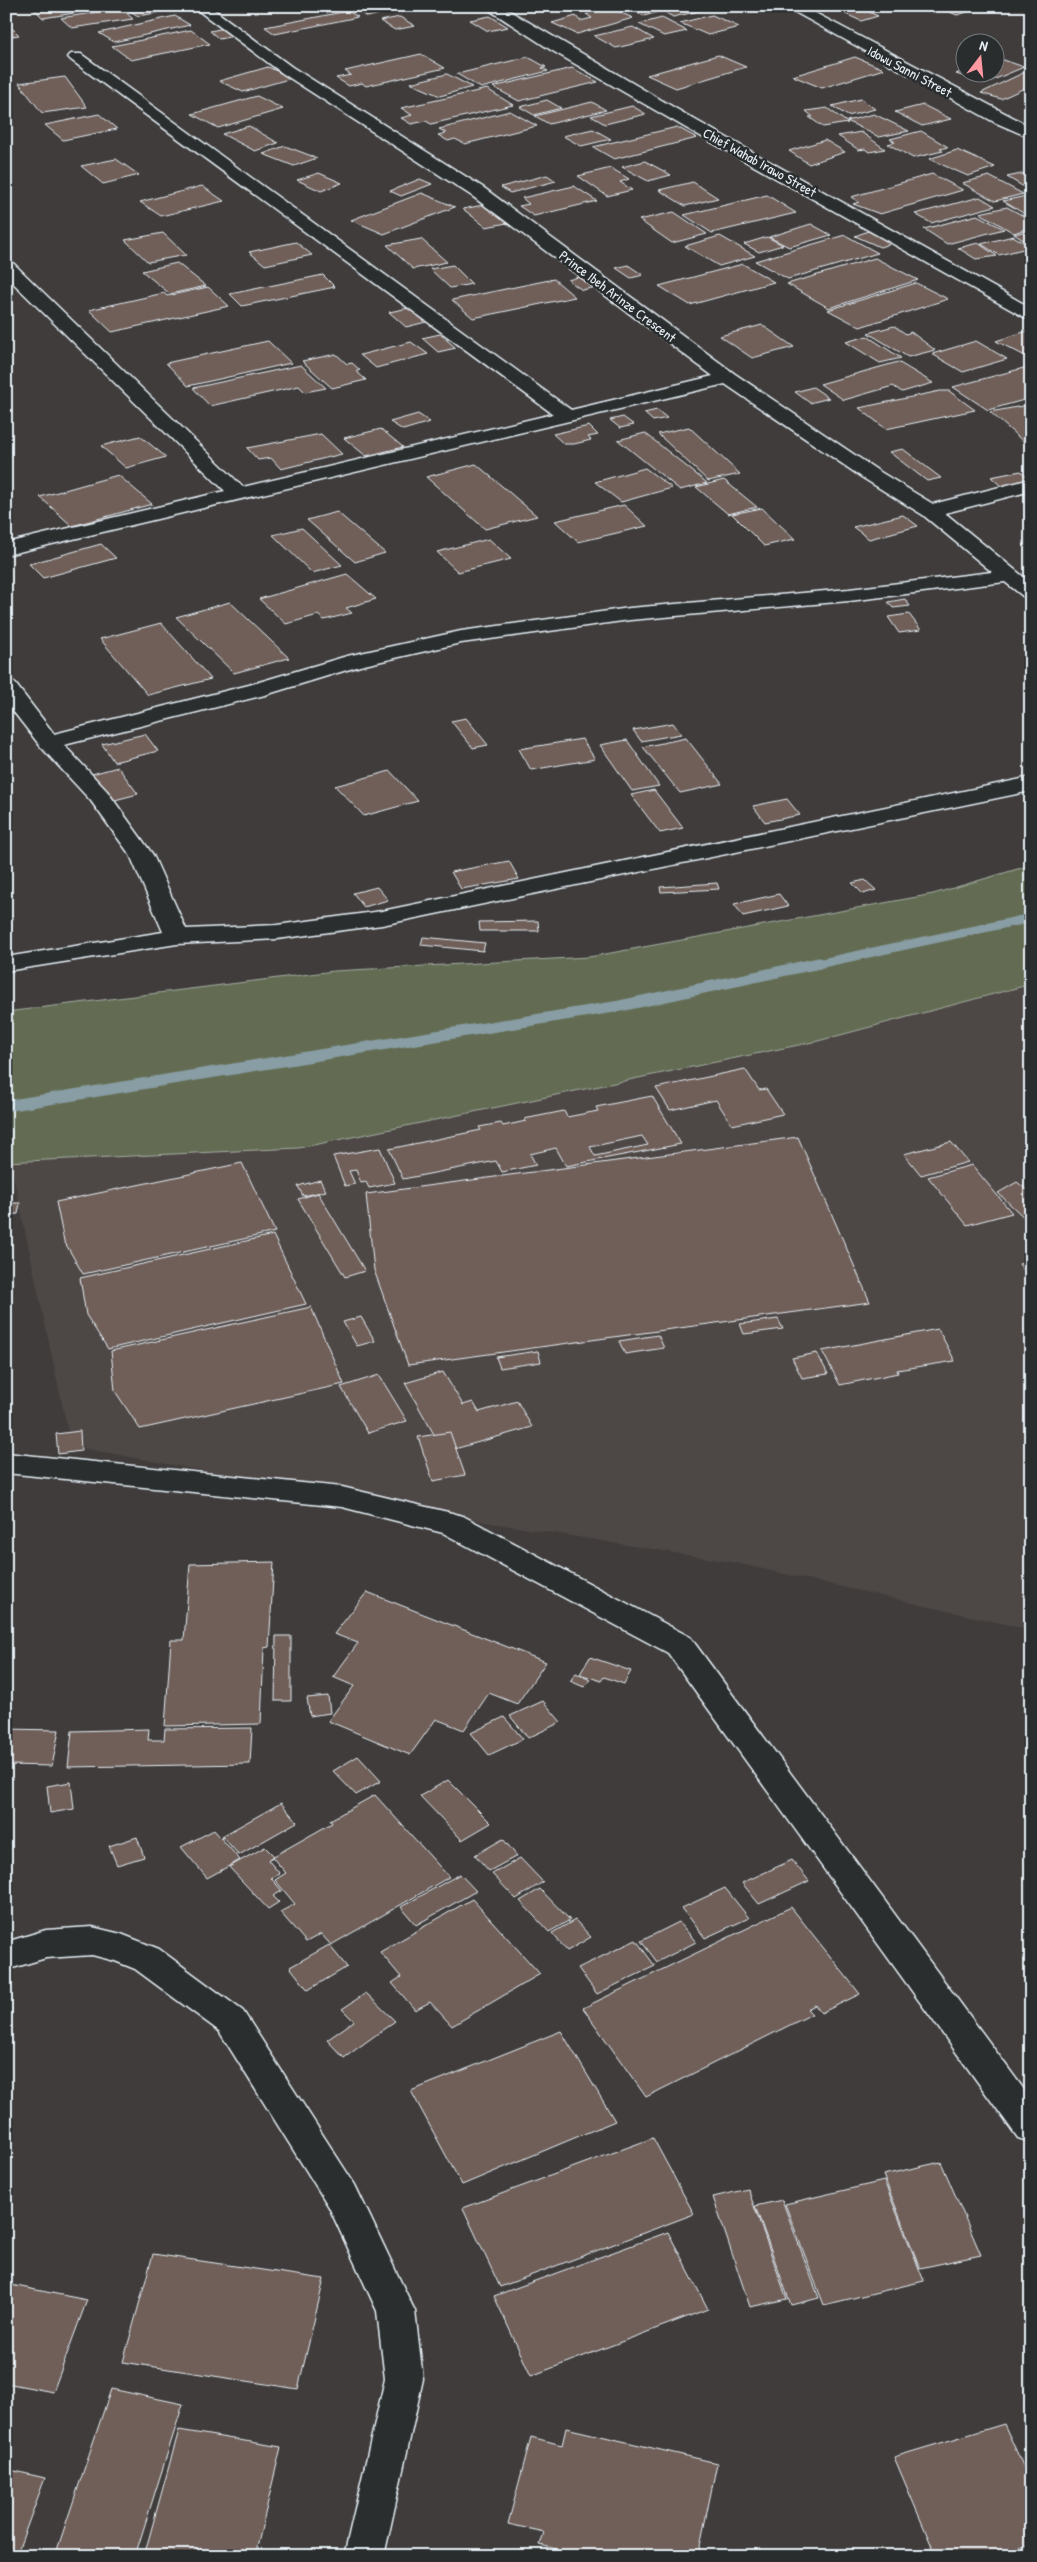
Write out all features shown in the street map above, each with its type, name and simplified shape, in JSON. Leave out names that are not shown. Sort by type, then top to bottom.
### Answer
[{"type":"street","name":"Prince Ibeh Arinze Crescent","points":[[199,6],[287,70],[478,192],[728,378],[870,474],[930,511],[1031,593]]},
{"type":"street","name":"Chief Wahab Irawo Street","points":[[490,6],[592,69],[843,208],[1031,316]]},
{"type":"street","name":"Idowu Sanni Street","points":[[791,6],[1000,120],[1031,133]]},
{"type":"street","points":[[76,57],[569,416]]},
{"type":"street","points":[[6,266],[237,492]]},
{"type":"street","points":[[6,549],[237,492],[728,378]]},
{"type":"street","points":[[930,511],[1031,486]]},
{"type":"street","points":[[49,742],[257,690],[355,661],[461,637],[630,614],[849,595],[1008,576]]},
{"type":"street","points":[[6,687],[49,742],[99,796],[141,855],[177,937]]},
{"type":"street","points":[[6,964],[177,937],[278,932],[382,918],[1031,784]]},
{"type":"street","points":[[6,1463],[342,1497],[452,1524],[679,1645],[1031,2128]]},
{"type":"street","points":[[6,1956],[46,1944],[92,1941],[121,1948],[147,1959],[231,2021],[342,2196],[396,2311],[404,2379],[364,2556]]},
{"type":"shaded area","points":[[1031,984],[1031,1630],[736,1563],[418,1511],[71,1446],[10,1161],[299,1148],[818,1041]]},
{"type":"green space","points":[[1031,865],[1031,984],[818,1041],[299,1148],[6,1162],[6,1012],[334,971],[589,957],[933,894]]},
{"type":"building","points":[[105,6],[107,8],[43,18],[32,7]]},
{"type":"building","points":[[135,6],[168,6],[173,10],[138,16],[126,8]]},
{"type":"building","points":[[362,6],[414,6],[367,17],[352,8]]},
{"type":"building","points":[[550,6],[582,6],[559,11]]},
{"type":"building","points":[[623,6],[647,6],[658,12],[644,16]]},
{"type":"building","points":[[654,6],[697,6],[704,10],[673,17]]},
{"type":"building","points":[[828,6],[856,6],[878,16],[861,21]]},
{"type":"building","points":[[935,6],[988,6],[957,15]]},
{"type":"building","points":[[608,7],[633,18],[577,34],[552,23],[576,16],[580,21],[592,18],[586,14]]},
{"type":"building","points":[[121,8],[133,19],[72,28],[61,18]]},
{"type":"building","points":[[348,11],[358,17],[275,34],[265,27]]},
{"type":"building","points":[[712,15],[739,27],[708,35],[680,23]]},
{"type":"building","points":[[175,16],[190,25],[114,42],[99,33]]},
{"type":"building","points":[[490,16],[508,27],[488,31],[470,20]]},
{"type":"building","points":[[400,17],[415,26],[395,30],[380,21]]},
{"type":"building","points":[[662,18],[687,31],[664,36],[639,24]]},
{"type":"building","points":[[633,27],[654,39],[616,48],[594,36]]},
{"type":"building","points":[[225,28],[234,36],[219,39],[210,31]]},
{"type":"building","points":[[13,29],[19,35],[6,37],[6,30]]},
{"type":"building","points":[[191,30],[210,44],[131,60],[112,46]]},
{"type":"building","points":[[421,54],[445,68],[366,86],[362,83],[349,86],[336,78],[351,75],[345,71]]},
{"type":"building","points":[[718,55],[746,67],[676,88],[647,75]]},
{"type":"building","points":[[528,57],[546,67],[542,68],[548,71],[481,88],[457,74]]},
{"type":"building","points":[[855,57],[884,69],[822,88],[793,76]]},
{"type":"building","points":[[1004,60],[1024,67],[1004,75]]},
{"type":"building","points":[[268,67],[292,78],[243,92],[219,81]]},
{"type":"building","points":[[572,68],[598,82],[519,101],[493,87]]},
{"type":"building","points":[[1027,71],[1031,73],[1031,85],[1001,99],[981,93]]},
{"type":"building","points":[[447,74],[472,87],[440,96],[410,83]]},
{"type":"building","points":[[65,77],[87,107],[42,113],[19,83]]},
{"type":"building","points":[[487,89],[513,105],[431,124],[426,121],[411,124],[401,118],[412,115],[401,108]]},
{"type":"building","points":[[257,96],[283,109],[218,128],[192,114]]},
{"type":"building","points":[[861,99],[875,109],[848,116],[832,106]]},
{"type":"building","points":[[547,100],[561,108],[534,115],[520,107]]},
{"type":"building","points":[[592,102],[606,110],[549,124],[535,116]]},
{"type":"building","points":[[923,105],[951,119],[922,126],[895,112]]},
{"type":"building","points":[[632,106],[646,114],[605,124],[591,116]]},
{"type":"building","points":[[827,108],[848,123],[823,127],[809,117],[813,117],[806,111]]},
{"type":"building","points":[[510,111],[537,126],[465,144],[455,139],[448,141],[438,135],[446,133],[439,129]]},
{"type":"building","points":[[99,114],[117,129],[63,140],[45,125]]},
{"type":"building","points":[[874,114],[909,131],[879,137],[847,121]]},
{"type":"building","points":[[249,126],[278,143],[255,151],[222,134]]},
{"type":"building","points":[[677,127],[697,138],[614,159],[593,147]]},
{"type":"building","points":[[593,129],[611,139],[581,146],[563,136]]},
{"type":"building","points":[[921,131],[948,147],[940,149],[943,151],[913,158],[888,144],[895,142],[890,139]]},
{"type":"building","points":[[861,132],[885,149],[869,152],[865,149],[859,150],[838,136]]},
{"type":"building","points":[[825,140],[845,152],[809,164],[789,151]]},
{"type":"building","points":[[285,146],[317,158],[294,166],[263,154]]},
{"type":"building","points":[[957,150],[995,167],[968,176],[929,159]]},
{"type":"building","points":[[116,159],[139,175],[103,184],[81,166]]},
{"type":"building","points":[[645,161],[671,175],[648,181],[622,167]]},
{"type":"building","points":[[611,168],[629,179],[620,182],[632,190],[607,196],[578,176]]},
{"type":"building","points":[[1031,172],[1031,191],[1007,177]]},
{"type":"building","points":[[319,173],[342,183],[321,191],[297,180]]},
{"type":"building","points":[[932,174],[963,190],[880,214],[853,204],[859,202],[851,197]]},
{"type":"building","points":[[547,175],[556,181],[510,193],[501,187]]},
{"type":"building","points":[[989,176],[1023,194],[995,201],[962,183]]},
{"type":"building","points":[[420,179],[432,184],[401,196],[390,191]]},
{"type":"building","points":[[693,182],[718,198],[685,206],[659,190]]},
{"type":"building","points":[[202,186],[224,201],[161,216],[140,202]]},
{"type":"building","points":[[574,186],[597,201],[534,216],[519,206],[529,204],[522,198]]},
{"type":"building","points":[[422,193],[455,207],[384,234],[351,220]]},
{"type":"building","points":[[767,195],[796,213],[712,233],[684,215]]},
{"type":"building","points":[[1031,195],[1031,215],[1028,216],[1003,201]]},
{"type":"building","points":[[980,197],[995,206],[931,223],[915,214]]},
{"type":"building","points":[[483,205],[507,223],[486,227],[463,209]]},
{"type":"building","points":[[1007,207],[1031,220],[1031,227],[1014,233],[980,213]]},
{"type":"building","points":[[674,212],[707,234],[672,243],[639,220]]},
{"type":"building","points":[[977,215],[1004,229],[947,244],[924,229]]},
{"type":"building","points":[[811,224],[831,235],[789,247],[769,237]]},
{"type":"building","points":[[1031,230],[1031,245],[1014,234]]},
{"type":"building","points":[[868,231],[893,243],[880,247],[855,236]]},
{"type":"building","points":[[163,233],[186,255],[148,262],[125,240]]},
{"type":"building","points":[[845,235],[878,253],[788,279],[755,261]]},
{"type":"building","points":[[720,236],[755,256],[719,266],[685,246]]},
{"type":"building","points":[[1013,236],[1031,247],[999,255],[981,244]]},
{"type":"building","points":[[767,237],[783,245],[759,252],[744,244]]},
{"type":"building","points":[[421,239],[447,262],[413,269],[387,245]]},
{"type":"building","points":[[296,242],[312,255],[265,265],[249,252]]},
{"type":"building","points":[[978,243],[997,256],[976,259],[958,248]]},
{"type":"building","points":[[875,258],[918,280],[829,308],[787,284]]},
{"type":"building","points":[[177,263],[206,286],[170,294],[142,271]]},
{"type":"building","points":[[743,264],[774,282],[690,305],[659,286]]},
{"type":"building","points":[[453,265],[472,284],[450,288],[430,269]]},
{"type":"building","points":[[628,265],[643,275],[631,278],[616,268]]},
{"type":"building","points":[[323,275],[335,287],[242,306],[230,294]]},
{"type":"building","points":[[582,276],[597,287],[582,290],[568,280]]},
{"type":"building","points":[[554,279],[575,297],[473,318],[452,300]]},
{"type":"building","points":[[916,283],[948,299],[860,327],[828,310]]},
{"type":"building","points":[[208,287],[229,306],[112,332],[89,310],[164,293],[167,296]]},
{"type":"building","points":[[409,308],[426,322],[406,327],[389,312]]},
{"type":"building","points":[[762,325],[794,347],[752,358],[720,336]]},
{"type":"building","points":[[894,326],[906,334],[911,332],[935,350],[908,357],[868,333]]},
{"type":"building","points":[[1027,331],[1031,333],[1031,355],[1027,357],[996,341]]},
{"type":"building","points":[[440,334],[456,348],[438,352],[422,338]]},
{"type":"building","points":[[867,336],[901,358],[880,363],[846,342]]},
{"type":"building","points":[[268,341],[291,363],[188,386],[166,363]]},
{"type":"building","points":[[976,341],[1007,359],[963,372],[932,354]]},
{"type":"building","points":[[411,342],[428,354],[376,368],[360,355]]},
{"type":"building","points":[[336,354],[347,364],[352,363],[360,370],[356,371],[366,380],[332,388],[302,361]]},
{"type":"building","points":[[898,362],[933,383],[902,392],[893,386],[844,400],[820,384]]},
{"type":"building","points":[[301,365],[326,388],[305,392],[299,386],[210,406],[193,388]]},
{"type":"building","points":[[1031,366],[1031,398],[988,410],[953,387]]},
{"type":"building","points":[[813,387],[829,398],[810,403],[795,392]]},
{"type":"building","points":[[940,391],[949,391],[975,410],[886,429],[859,408]]},
{"type":"building","points":[[1028,405],[1031,407],[1031,442],[1025,443],[990,412]]},
{"type":"building","points":[[657,410],[667,418],[653,421],[644,413]]},
{"type":"building","points":[[418,414],[430,422],[403,430],[390,422]]},
{"type":"building","points":[[623,417],[634,425],[620,428],[610,420]]},
{"type":"building","points":[[589,426],[598,435],[588,437],[591,440],[574,444],[564,444],[553,434]]},
{"type":"building","points":[[689,427],[740,474],[708,481],[658,434]]},
{"type":"building","points":[[381,429],[403,447],[366,456],[344,438]]},
{"type":"building","points":[[645,433],[707,483],[680,490],[618,440]]},
{"type":"building","points":[[321,434],[342,454],[281,469],[271,458],[258,460],[247,448]]},
{"type":"building","points":[[140,436],[166,457],[126,468],[101,446]]},
{"type":"building","points":[[903,449],[941,478],[927,481],[889,452]]},
{"type":"building","points":[[476,464],[537,516],[485,529],[426,477]]},
{"type":"building","points":[[645,468],[672,488],[621,502],[595,482]]},
{"type":"building","points":[[1021,471],[1031,480],[1001,486],[991,477]]},
{"type":"building","points":[[118,475],[152,504],[72,526],[40,497]]},
{"type":"building","points":[[724,480],[757,507],[728,514],[696,487]]},
{"type":"building","points":[[624,505],[647,526],[578,542],[555,521]]},
{"type":"building","points":[[762,508],[795,539],[764,546],[732,514]]},
{"type":"building","points":[[337,512],[385,553],[355,562],[307,520]]},
{"type":"building","points":[[903,515],[918,526],[869,539],[853,527]]},
{"type":"building","points":[[302,528],[342,565],[312,573],[273,535]]},
{"type":"building","points":[[489,539],[511,559],[458,572],[437,552]]},
{"type":"building","points":[[101,544],[116,558],[43,578],[29,564]]},
{"type":"building","points":[[347,574],[376,599],[346,608],[352,613],[324,620],[318,615],[286,624],[259,599]]},
{"type":"building","points":[[905,599],[910,606],[893,608],[888,602]]},
{"type":"building","points":[[230,602],[289,658],[234,673],[176,617]]},
{"type":"building","points":[[909,614],[921,630],[899,633],[888,617]]},
{"type":"building","points":[[161,623],[211,679],[148,695],[100,639]]},
{"type":"building","points":[[466,718],[488,745],[473,748],[451,721]]},
{"type":"building","points":[[673,723],[681,734],[641,741],[633,730]]},
{"type":"building","points":[[145,734],[158,751],[114,762],[102,744]]},
{"type":"building","points":[[686,738],[722,784],[680,793],[643,747]]},
{"type":"building","points":[[582,739],[595,759],[531,770],[519,749]]},
{"type":"building","points":[[627,740],[659,786],[632,791],[600,745]]},
{"type":"building","points":[[118,767],[138,794],[111,801],[92,774]]},
{"type":"building","points":[[390,771],[418,801],[364,816],[335,786]]},
{"type":"building","points":[[654,790],[683,828],[660,833],[631,795]]},
{"type":"building","points":[[787,799],[800,815],[765,822],[753,806]]},
{"type":"building","points":[[509,861],[519,879],[461,889],[451,872]]},
{"type":"building","points":[[865,880],[876,890],[863,894],[852,883]]},
{"type":"building","points":[[717,883],[719,889],[661,892],[660,887]]},
{"type":"building","points":[[377,887],[388,900],[364,907],[353,893]]},
{"type":"building","points":[[779,894],[788,906],[743,916],[734,904]]},
{"type":"building","points":[[538,921],[539,931],[480,931],[479,922]]},
{"type":"building","points":[[423,937],[485,943],[483,951],[421,945]]},
{"type":"building","points":[[745,1069],[759,1090],[766,1089],[783,1114],[732,1125],[716,1100],[670,1110],[656,1088]]},
{"type":"building","points":[[652,1096],[681,1144],[566,1166],[556,1148],[530,1154],[536,1165],[502,1172],[496,1161],[403,1179],[389,1149],[481,1130],[479,1127],[501,1123],[503,1126],[526,1121],[524,1119],[564,1111],[567,1117],[598,1111],[596,1107]],"holes":[[[642,1136],[648,1145],[595,1156],[590,1147]]]},
{"type":"building","points":[[798,1137],[870,1302],[408,1365],[374,1270],[366,1194]]},
{"type":"building","points":[[951,1142],[968,1162],[921,1175],[904,1154]]},
{"type":"building","points":[[380,1148],[395,1183],[369,1188],[366,1182],[361,1183],[356,1170],[349,1171],[355,1184],[345,1186],[333,1156]]},
{"type":"building","points":[[242,1163],[275,1232],[83,1274],[64,1241],[56,1202]]},
{"type":"building","points":[[972,1165],[1012,1213],[967,1225],[928,1177]]},
{"type":"building","points":[[320,1180],[326,1191],[303,1196],[298,1186]]},
{"type":"building","points":[[1017,1182],[1031,1193],[1031,1220],[1028,1221],[998,1193]]},
{"type":"building","points":[[318,1193],[365,1271],[345,1277],[298,1199]]},
{"type":"building","points":[[8,1203],[20,1203],[18,1214],[6,1215]]},
{"type":"building","points":[[273,1235],[306,1304],[108,1349],[86,1315],[80,1278]]},
{"type":"building","points":[[1031,1261],[1031,1280],[1019,1264]]},
{"type":"building","points":[[311,1307],[344,1384],[140,1429],[115,1391],[111,1351]]},
{"type":"building","points":[[361,1317],[375,1341],[357,1346],[343,1322]]},
{"type":"building","points":[[778,1319],[783,1329],[744,1334],[740,1324]]},
{"type":"building","points":[[938,1329],[955,1361],[897,1370],[898,1373],[840,1385],[822,1351]]},
{"type":"building","points":[[658,1335],[664,1348],[625,1354],[619,1341]]},
{"type":"building","points":[[538,1351],[541,1362],[500,1368],[496,1357]]},
{"type":"building","points":[[817,1353],[828,1374],[802,1378],[792,1358]]},
{"type":"building","points":[[443,1372],[463,1405],[473,1402],[479,1412],[517,1401],[532,1427],[444,1452],[405,1383]]},
{"type":"building","points":[[379,1375],[407,1421],[368,1433],[341,1387]]},
{"type":"building","points":[[80,1431],[81,1451],[58,1454],[56,1434]]},
{"type":"building","points":[[450,1432],[465,1475],[433,1481],[418,1437]]},
{"type":"building","points":[[274,1562],[269,1647],[264,1648],[261,1724],[165,1726],[171,1640],[184,1640],[190,1564]]},
{"type":"building","points":[[367,1592],[546,1662],[517,1704],[489,1693],[464,1730],[436,1719],[410,1755],[328,1721],[354,1686],[333,1677],[358,1643],[334,1634]]},
{"type":"building","points":[[276,1636],[291,1636],[291,1701],[275,1701]]},
{"type":"building","points":[[590,1657],[631,1671],[624,1684],[604,1677],[601,1681],[580,1674]]},
{"type":"building","points":[[576,1673],[590,1680],[584,1687],[570,1681]]},
{"type":"building","points":[[328,1696],[330,1713],[310,1716],[307,1698]]},
{"type":"building","points":[[543,1701],[561,1722],[528,1738],[510,1716]]},
{"type":"building","points":[[504,1717],[523,1739],[489,1755],[471,1733]]},
{"type":"building","points":[[252,1728],[250,1764],[68,1767],[72,1731],[149,1729],[148,1740],[164,1740],[165,1729]]},
{"type":"building","points":[[6,1729],[59,1730],[52,1766],[6,1765]]},
{"type":"building","points":[[358,1756],[381,1781],[356,1795],[333,1771]]},
{"type":"building","points":[[448,1780],[491,1823],[462,1840],[420,1796]]},
{"type":"building","points":[[71,1782],[74,1809],[50,1813],[47,1786]]},
{"type":"building","points":[[375,1795],[449,1877],[331,1945],[321,1934],[306,1942],[280,1912],[295,1904],[275,1880],[286,1873],[272,1857],[332,1823],[330,1820]]},
{"type":"building","points":[[281,1803],[297,1822],[239,1855],[222,1836]]},
{"type":"building","points":[[214,1830],[240,1860],[207,1878],[181,1847]]},
{"type":"building","points":[[137,1837],[144,1857],[117,1865],[109,1846]]},
{"type":"building","points":[[503,1839],[517,1856],[489,1871],[475,1855]]},
{"type":"building","points":[[265,1847],[274,1856],[268,1860],[280,1874],[271,1878],[282,1891],[273,1896],[279,1902],[268,1909],[229,1867]]},
{"type":"building","points":[[520,1858],[543,1882],[516,1899],[492,1874]]},
{"type":"building","points":[[792,1860],[809,1881],[759,1904],[742,1883]]},
{"type":"building","points":[[460,1874],[476,1891],[416,1925],[401,1907]]},
{"type":"building","points":[[725,1888],[749,1918],[705,1938],[682,1908]]},
{"type":"building","points":[[540,1889],[570,1920],[549,1932],[520,1901]]},
{"type":"building","points":[[472,1899],[540,1974],[452,2026],[430,2002],[415,2010],[392,1983],[401,1977],[380,1952]]},
{"type":"building","points":[[791,1907],[860,1994],[821,2013],[815,2005],[807,2009],[812,2014],[646,2097],[583,2008]]},
{"type":"building","points":[[575,1920],[591,1937],[567,1951],[552,1933]]},
{"type":"building","points":[[679,1922],[696,1942],[657,1962],[641,1941]]},
{"type":"building","points":[[636,1940],[655,1966],[597,1994],[578,1968]]},
{"type":"building","points":[[329,1945],[347,1967],[308,1990],[290,1967]]},
{"type":"building","points":[[366,1993],[395,2021],[344,2058],[327,2040],[354,2021],[342,2009]]},
{"type":"building","points":[[561,2031],[615,2121],[462,2185],[411,2091]]},
{"type":"building","points":[[653,2138],[694,2214],[500,2287],[463,2208]]},
{"type":"building","points":[[941,2162],[981,2255],[920,2268],[883,2175]]},
{"type":"building","points":[[884,2181],[924,2281],[824,2305],[785,2204]]},
{"type":"building","points":[[748,2189],[787,2299],[750,2307],[713,2197]]},
{"type":"building","points":[[782,2200],[819,2298],[791,2305],[755,2206]]},
{"type":"building","points":[[668,2232],[708,2309],[531,2376],[494,2296]]},
{"type":"building","points":[[153,2254],[324,2279],[298,2389],[123,2362]]},
{"type":"building","points":[[6,2284],[87,2300],[53,2392],[6,2383]]},
{"type":"building","points":[[111,2389],[183,2404],[135,2556],[55,2556]]},
{"type":"building","points":[[1004,2424],[1031,2483],[1031,2544],[993,2556],[936,2556],[894,2457]]},
{"type":"building","points":[[566,2428],[717,2463],[698,2556],[584,2556],[540,2545],[544,2532],[508,2524],[531,2437],[562,2445]]},
{"type":"building","points":[[179,2430],[281,2447],[255,2556],[144,2556]]},
{"type":"building","points":[[6,2469],[45,2478],[16,2556],[6,2556]]},
{"type":"waterway","points":[[813,965],[1031,918]]},
{"type":"waterway","points":[[6,1106],[620,1006],[819,963]]}]
